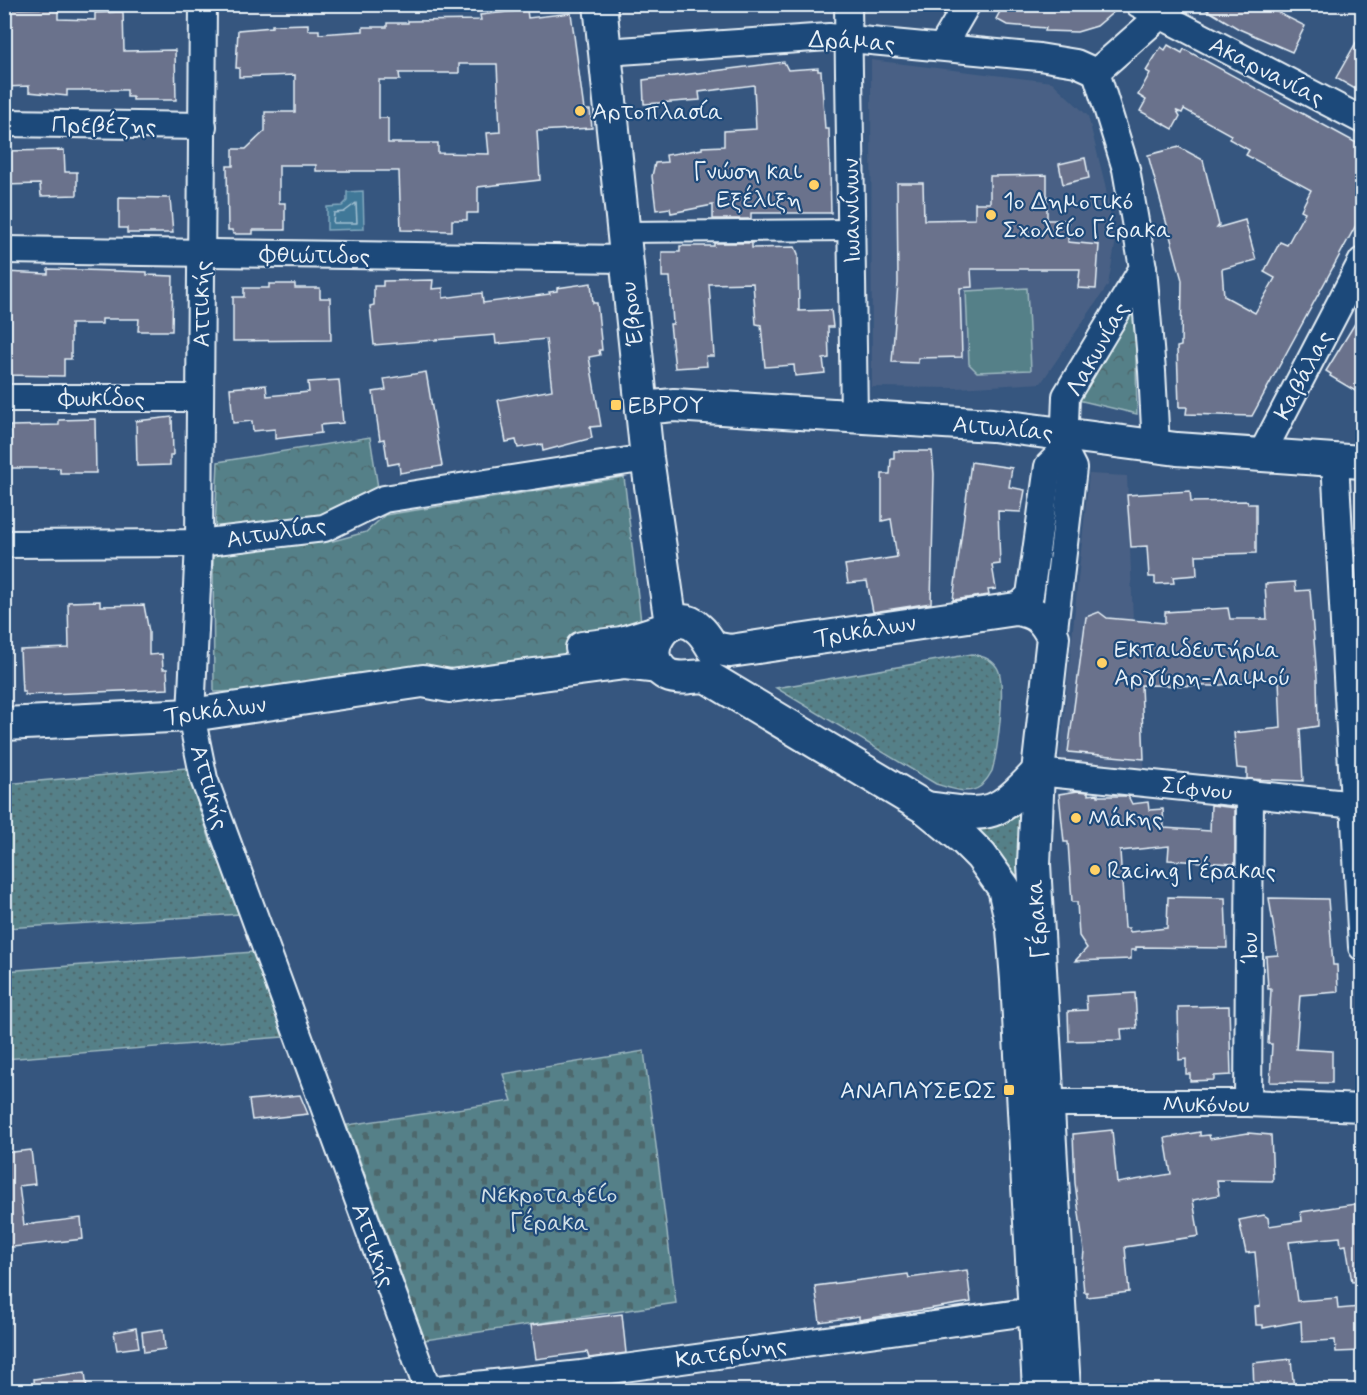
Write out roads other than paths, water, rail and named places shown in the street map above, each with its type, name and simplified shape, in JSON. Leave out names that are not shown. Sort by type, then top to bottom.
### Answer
[{"type":"street","name":"Αττικής","points":[[203,4],[199,543],[191,715],[204,779],[428,1390]]},
{"type":"street","name":"Έβρου","points":[[600,4],[665,627]]},
{"type":"street","name":"Ιωαννίνων","points":[[848,4],[854,417]]},
{"type":"street","points":[[942,47],[968,4]]},
{"type":"street","points":[[1096,72],[1157,8]]},
{"type":"street","name":"Ακαρνανίας","points":[[1157,8],[1362,120]]},
{"type":"street","name":"Δράμας","points":[[605,52],[829,37],[942,47],[1076,63],[1096,72]]},
{"type":"street","name":"Λακωνίας","points":[[1096,72],[1126,169],[1143,268],[1156,447]]},
{"type":"street","name":"Πρεβέζης","points":[[4,123],[203,126]]},
{"type":"street","points":[[624,245],[851,230]]},
{"type":"street","name":"Φθιώτιδος","points":[[4,250],[201,254],[624,245]]},
{"type":"street","name":"Καβάλας","points":[[1260,457],[1362,261]]},
{"type":"street","name":"Λακωνίας","points":[[1064,442],[1066,396],[1143,268]]},
{"type":"street","name":"Φωκίδος","points":[[4,398],[200,398]]},
{"type":"street","name":"Αιτωλίας","points":[[642,408],[674,405],[992,425],[1064,442],[1349,462]]},
{"type":"street","points":[[1016,609],[1026,602],[1033,585],[1048,466],[1064,442]]},
{"type":"street","name":"Γέρακα","points":[[1064,442],[1073,468],[1038,772],[1034,864],[1064,1390]]},
{"type":"street","name":"Αιτωλίας","points":[[4,544],[199,543],[324,528],[384,499],[647,458]]},
{"type":"street","points":[[1349,462],[1362,947]]},
{"type":"street","points":[[1016,609],[1036,614],[1045,620],[1053,637]]},
{"type":"street","name":"Τρικάλων","points":[[709,662],[729,651],[1016,609]]},
{"type":"street","points":[[685,622],[698,628],[709,662],[680,677],[668,675],[659,667],[654,656],[654,643],[665,627],[685,622]]},
{"type":"street","name":"Τρικάλων","points":[[423,681],[448,667],[622,643],[665,627]]},
{"type":"street","name":"Γέρακα","points":[[709,662],[926,808],[981,856],[1004,888],[1017,980],[1039,1390]]},
{"type":"street","name":"Τρικάλων","points":[[4,724],[191,715],[423,681],[450,686],[625,663],[659,667]]},
{"type":"street","points":[[926,808],[981,815],[1000,807],[1015,797],[1038,772]]},
{"type":"street","name":"Σίφνου","points":[[1038,772],[1250,793],[1358,818]]},
{"type":"street","name":"Ίου","points":[[1248,1103],[1250,793]]},
{"type":"street","name":"Μυκόνου","points":[[1049,1103],[1248,1103],[1362,1108]]},
{"type":"street","name":"Κατερίνης","points":[[428,1390],[581,1374],[1034,1311]]},
{"type":"water","points":[[363,191],[364,229],[327,230],[327,207],[342,206],[347,201],[347,192]]},
{"type":"place","name":"Αρτοπλασία","points":[[580,111]]},
{"type":"place","name":"Γνώση και Εξέλιξη","points":[[814,185]]},
{"type":"place","name":"1ο Δημοτικό Σχολείο Γέρακα","points":[[991,215]]},
{"type":"place","name":"ΕΒΡΟΥ","points":[[616,405]]},
{"type":"place","name":"Εκπαιδευτήρια Αργύρη-Λαιμού","points":[[1102,663]]},
{"type":"place","name":"Μάκης","points":[[1076,818]]},
{"type":"place","name":"Racing Γέρακας","points":[[1095,870]]},
{"type":"place","name":"ΑΝΑΠΑΥΣΕΩΣ","points":[[1009,1090]]},
{"type":"park label","name":"Νεκροταφείο Γέρακα","points":[[549,1208]]}]
